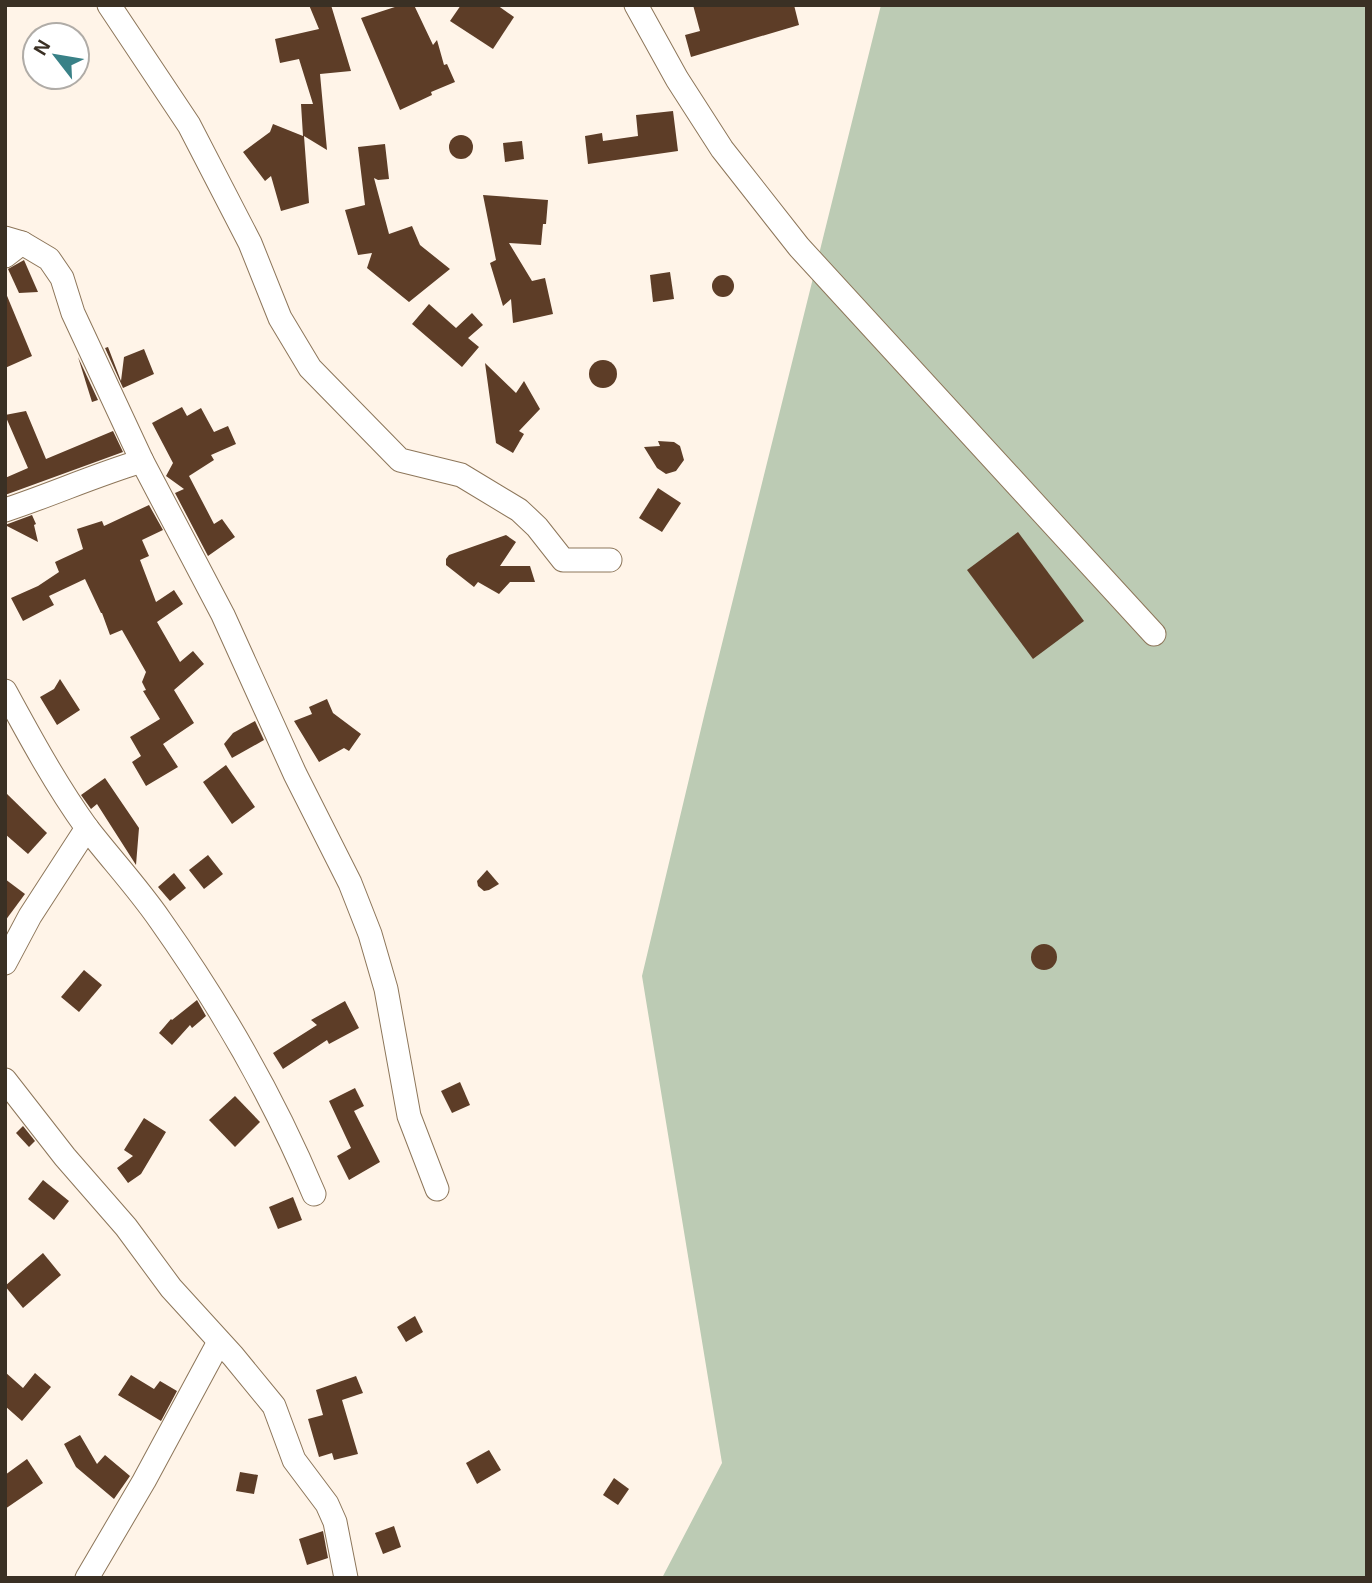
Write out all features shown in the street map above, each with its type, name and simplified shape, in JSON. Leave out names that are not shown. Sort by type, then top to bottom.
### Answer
[{"type":"street","points":[[109,5],[189,125],[250,243],[280,318],[310,368],[400,460],[461,475],[519,510],[537,527],[563,560],[610,560]]},
{"type":"street","points":[[636,5],[677,79],[722,149],[799,247],[1154,634]]},
{"type":"street","points":[[11,246],[49,259],[62,278],[73,313],[142,461],[223,615],[295,774],[350,883],[370,934],[386,989],[409,1116],[437,1189]]},
{"type":"street","points":[[5,510],[45,497],[97,474],[142,461]]},
{"type":"street","points":[[5,691],[29,736],[87,828],[131,881],[192,967],[268,1100],[299,1158],[314,1195]]},
{"type":"street","points":[[5,963],[30,916],[87,828]]},
{"type":"street","points":[[5,1080],[65,1157],[126,1227],[171,1289],[274,1406],[294,1460],[327,1504],[335,1521],[346,1578]]},
{"type":"street","points":[[87,1578],[145,1481],[219,1342]]},
{"type":"green space","points":[[881,5],[1367,5],[1367,1578],[662,1578],[722,1463],[642,976]]},
{"type":"building","points":[[309,5],[331,5],[351,71],[320,74],[327,150],[304,136],[309,203],[281,211],[271,176],[265,181],[243,152],[270,132],[273,124],[303,136],[301,104],[313,104],[299,59],[280,63],[275,39],[319,29]]},
{"type":"building","points":[[401,5],[414,5],[433,45],[437,40],[444,65],[447,64],[455,82],[400,110],[361,18]]},
{"type":"building","points":[[461,5],[497,5],[514,17],[493,49],[450,21]]},
{"type":"building","points":[[693,5],[794,5],[799,25],[691,57],[685,35],[700,31]]},
{"type":"building","points":[[673,111],[678,151],[588,164],[585,136],[602,133],[603,141],[638,136],[636,115]]},
{"type":"building","points":[[461,135],[472,142],[473,147],[466,158],[461,159],[450,152],[449,147],[456,136]]},
{"type":"building","points":[[522,141],[524,159],[505,162],[503,143]]},
{"type":"building","points":[[385,144],[389,179],[374,178],[389,234],[412,226],[420,245],[450,269],[409,302],[367,268],[372,253],[358,255],[345,210],[365,205],[358,147]]},
{"type":"building","points":[[483,195],[548,200],[541,245],[509,243],[532,281],[545,278],[553,314],[513,323],[511,299],[503,306],[490,263],[496,260]]},
{"type":"building","points":[[24,260],[38,292],[19,293],[8,269]]},
{"type":"building","points":[[670,272],[674,299],[653,302],[650,275]]},
{"type":"building","points":[[723,275],[731,278],[734,286],[731,294],[723,297],[715,294],[712,286],[715,278]]},
{"type":"building","points":[[5,291],[32,356],[5,368]]},
{"type":"building","points":[[429,304],[456,328],[472,313],[483,325],[468,338],[479,347],[462,367],[412,324]]},
{"type":"building","points":[[108,347],[121,381],[124,357],[144,349],[154,374],[123,388],[105,348]]},
{"type":"building","points":[[78,357],[98,400],[92,402]]},
{"type":"building","points":[[603,360],[613,364],[617,374],[613,384],[603,388],[593,384],[589,374],[593,364]]},
{"type":"building","points":[[485,363],[516,393],[524,381],[540,409],[519,431],[524,434],[513,453],[496,443]]},
{"type":"building","points":[[182,407],[187,416],[201,408],[214,432],[228,426],[236,444],[211,455],[214,460],[189,476],[214,524],[222,519],[235,537],[208,556],[175,493],[184,489],[166,476],[173,463],[152,423]]},
{"type":"building","points":[[26,411],[46,459],[113,431],[123,452],[5,495],[5,478],[28,468],[5,415]]},
{"type":"building","points":[[658,441],[674,442],[680,446],[684,460],[676,471],[666,474],[657,468],[644,447],[660,446]]},
{"type":"building","points":[[658,488],[681,503],[662,532],[639,518]]},
{"type":"building","points":[[149,505],[163,530],[142,540],[149,556],[140,560],[156,602],[174,590],[183,604],[157,622],[180,662],[193,651],[204,664],[174,690],[194,723],[163,744],[178,767],[146,786],[132,762],[141,756],[130,737],[160,719],[143,691],[146,690],[142,682],[146,672],[122,630],[110,635],[85,579],[49,596],[54,605],[23,621],[11,598],[38,586],[59,572],[55,562],[83,549],[77,529],[102,521],[104,526]]},
{"type":"building","points":[[32,515],[38,542],[5,525]]},
{"type":"building","points":[[1018,532],[1084,621],[1033,659],[967,570]]},
{"type":"building","points":[[506,535],[516,542],[500,566],[530,566],[535,582],[510,582],[499,594],[478,582],[474,587],[446,565],[449,555]]},
{"type":"building","points":[[60,679],[80,710],[57,725],[40,697],[54,689]]},
{"type":"building","points":[[327,699],[333,713],[361,734],[349,751],[344,748],[319,762],[294,721],[312,714],[309,707]]},
{"type":"building","points":[[255,721],[264,740],[232,758],[224,744],[233,733]]},
{"type":"building","points":[[226,765],[255,807],[232,824],[203,782]]},
{"type":"building","points":[[105,778],[139,828],[136,865],[97,804],[91,809],[81,795]]},
{"type":"building","points":[[5,792],[47,833],[28,854],[5,834]]},
{"type":"building","points":[[208,855],[223,874],[204,889],[189,870]]},
{"type":"building","points":[[487,870],[499,884],[484,891],[477,881]]},
{"type":"building","points":[[174,873],[186,888],[170,901],[158,887]]},
{"type":"building","points":[[5,879],[25,894],[5,921]]},
{"type":"building","points":[[1044,944],[1053,948],[1057,957],[1053,966],[1044,970],[1035,966],[1031,957],[1035,948]]},
{"type":"building","points":[[84,970],[102,985],[79,1012],[61,997]]},
{"type":"building","points":[[197,1000],[206,1016],[192,1028],[190,1025],[172,1045],[159,1033],[171,1019]]},
{"type":"building","points":[[345,1001],[359,1028],[329,1044],[327,1040],[283,1069],[273,1053],[317,1025],[311,1020]]},
{"type":"building","points":[[460,1082],[470,1105],[452,1113],[441,1091]]},
{"type":"building","points":[[355,1088],[364,1106],[354,1111],[380,1162],[349,1180],[337,1156],[351,1148],[329,1101]]},
{"type":"building","points":[[235,1096],[260,1122],[235,1147],[209,1120]]},
{"type":"building","points":[[144,1118],[166,1132],[141,1174],[128,1183],[117,1168],[133,1156],[124,1150]]},
{"type":"building","points":[[23,1126],[35,1141],[29,1147],[16,1133]]},
{"type":"building","points":[[43,1180],[69,1201],[54,1220],[28,1199]]},
{"type":"building","points":[[293,1197],[302,1220],[278,1229],[269,1207]]},
{"type":"building","points":[[43,1253],[61,1275],[23,1308],[5,1286]]},
{"type":"building","points":[[415,1316],[423,1332],[406,1342],[397,1327]]},
{"type":"building","points":[[5,1372],[23,1388],[35,1373],[51,1387],[22,1421],[5,1406]]},
{"type":"building","points":[[131,1375],[154,1389],[160,1381],[177,1391],[161,1421],[118,1395]]},
{"type":"building","points":[[356,1376],[363,1393],[342,1400],[358,1454],[334,1460],[332,1453],[319,1457],[308,1419],[323,1415],[316,1390]]},
{"type":"building","points":[[80,1435],[97,1464],[105,1455],[130,1476],[114,1499],[76,1467],[64,1444]]},
{"type":"building","points":[[489,1450],[501,1470],[477,1484],[466,1463]]},
{"type":"building","points":[[27,1459],[43,1483],[5,1509],[5,1475]]},
{"type":"building","points":[[240,1472],[258,1475],[254,1494],[236,1491]]},
{"type":"building","points":[[614,1478],[629,1489],[618,1505],[603,1495]]},
{"type":"building","points":[[394,1526],[401,1547],[383,1554],[375,1533]]},
{"type":"building","points":[[323,1531],[328,1558],[307,1565],[299,1539]]}]
